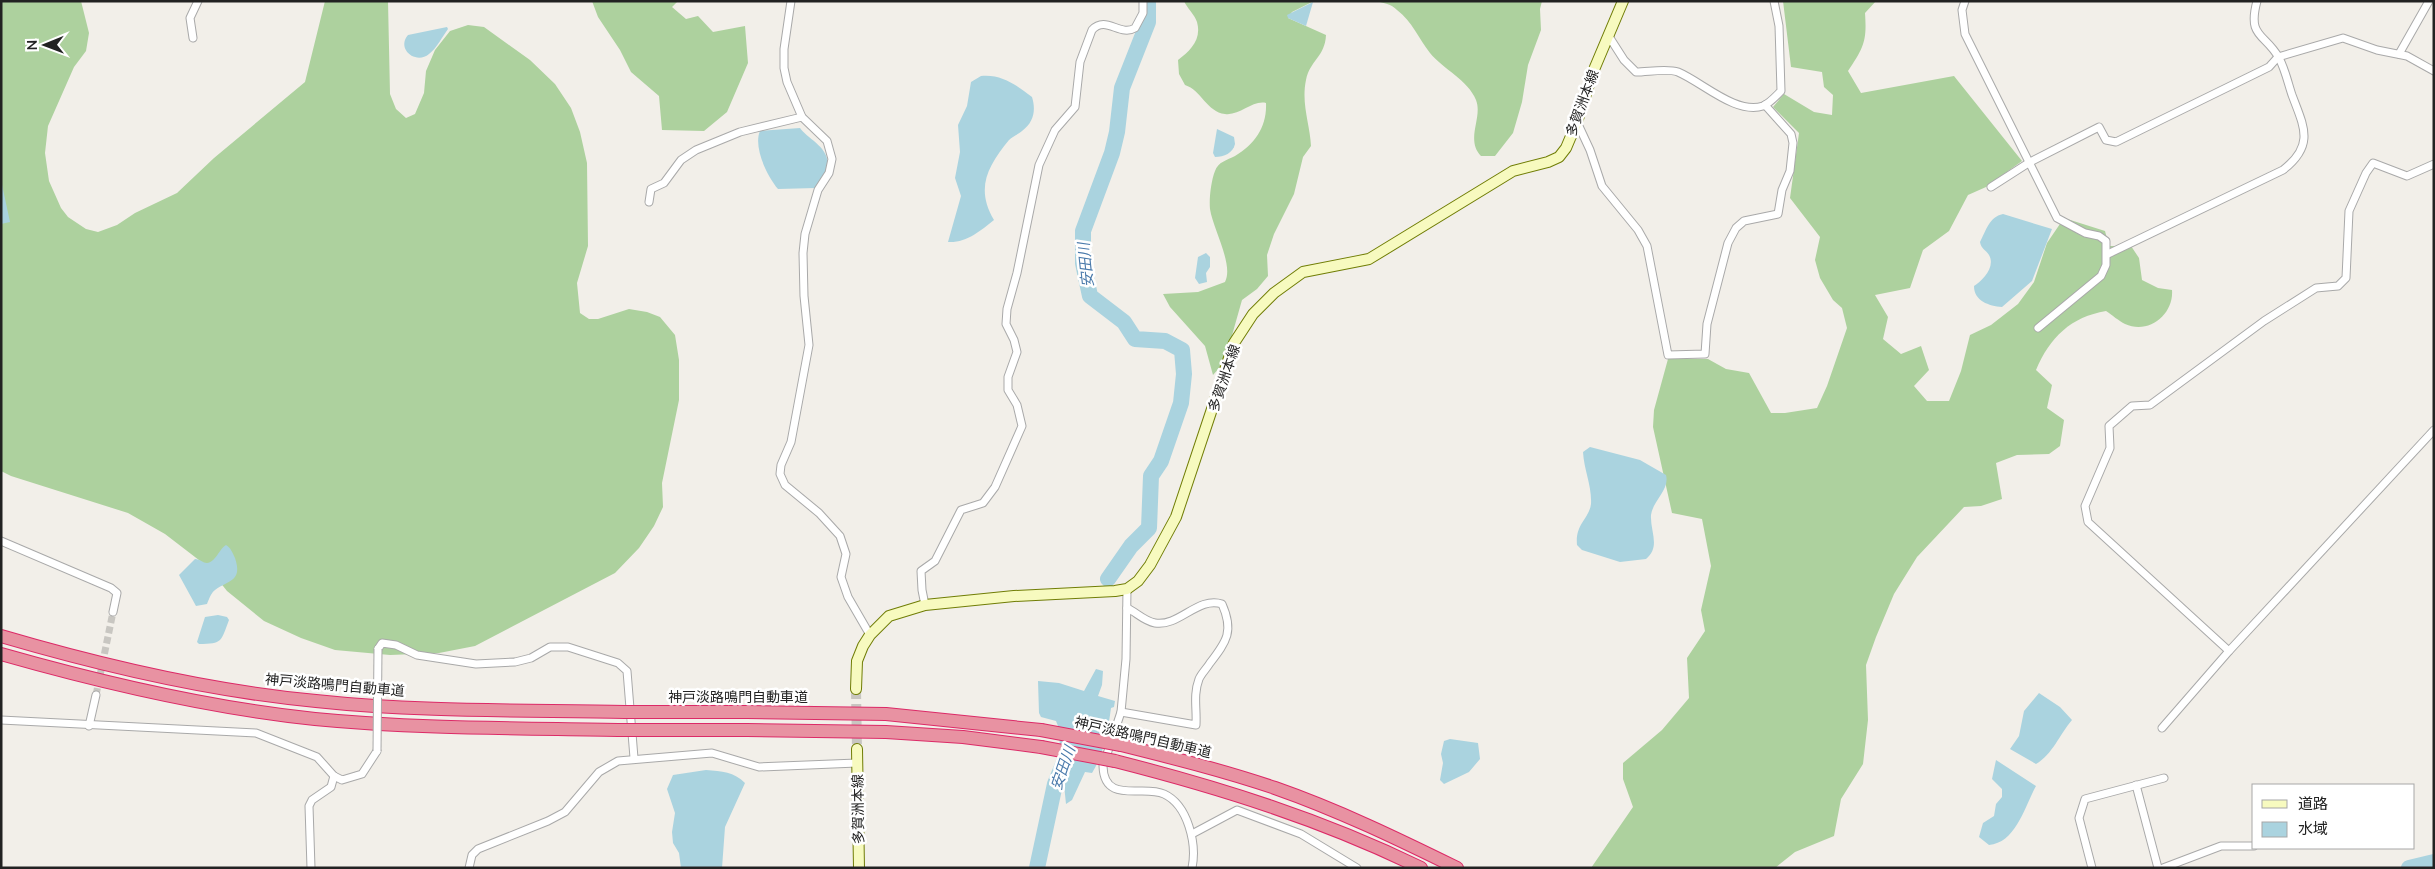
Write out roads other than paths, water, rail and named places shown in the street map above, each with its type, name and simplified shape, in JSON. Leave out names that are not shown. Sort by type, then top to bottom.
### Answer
[{"type":"highway","name":"神戸淡路鳴門自動車道","points":[[1,636],[50,650],[160,676],[248,693],[316,702],[476,710],[886,714],[1041,730],[1121,745],[1191,762],[1276,788],[1340,813],[1457,868]]},
{"type":"highway","points":[[1,654],[156,692],[248,710],[316,719],[406,724],[624,730],[886,732],[963,737],[1041,747],[1115,761],[1185,779],[1271,805],[1334,828],[1421,868]]},
{"type":"main road","name":"多賀洲本線","points":[[1127,589],[1138,581],[1150,565],[1176,517],[1234,344],[1253,314],[1274,293],[1303,272],[1369,259],[1513,170],[1548,162],[1559,156],[1566,148],[1577,122],[1593,72],[1623,1]]},
{"type":"main road","points":[[856,689],[857,661],[870,635],[889,616],[925,605],[1014,596],[1127,589]]},
{"type":"main road","name":"多賀洲本線","points":[[857,749],[859,868]]},
{"type":"street","points":[[193,38],[190,18],[198,1]]},
{"type":"street","points":[[790,1],[784,68],[787,82],[802,117],[827,141],[832,151],[832,159],[829,173],[818,190],[805,234],[803,253],[804,288],[809,345],[791,442],[781,465],[780,474],[785,485],[819,513],[840,536],[846,554],[841,577],[848,597],[870,635]]},
{"type":"street","points":[[925,605],[921,571],[935,561],[961,510],[984,503],[995,488],[1022,426],[1017,405],[1008,390],[1008,377],[1017,352],[1006,317],[1039,165],[1055,130],[1075,107],[1080,62],[1092,30],[1096,26],[1105,24],[1124,31],[1135,28],[1143,13],[1143,1]]},
{"type":"street","points":[[1608,35],[1624,60],[1636,72],[1678,72],[1715,93],[1747,107],[1765,105],[1781,91],[1779,26],[1774,1]]},
{"type":"street","points":[[1965,1],[1962,10],[1965,34],[2057,218],[2085,233],[2099,236],[2106,241],[2108,254],[2101,276],[2038,328]]},
{"type":"street","points":[[2108,254],[2283,170],[2297,159],[2302,146],[2305,128],[2278,57],[2256,31],[2254,12],[2257,1]]},
{"type":"street","points":[[2399,54],[2429,1]]},
{"type":"street","points":[[1991,187],[2030,162],[2099,127],[2106,140],[2116,142],[2269,67],[2278,57],[2342,38],[2377,50],[2407,56],[2434,71]]},
{"type":"street","points":[[1577,122],[1590,150],[1602,186],[1638,230],[1647,246],[1668,355],[1705,354],[1707,324],[1728,243],[1736,228],[1744,221],[1778,214],[1782,190],[1790,171],[1793,143],[1791,134],[1765,105]]},
{"type":"street","points":[[649,202],[651,189],[664,183],[681,160],[696,150],[740,132],[802,117]]},
{"type":"street","points":[[2230,652],[2088,522],[2085,506],[2110,448],[2109,426],[2132,406],[2150,405],[2264,322],[2316,288],[2338,286],[2346,278],[2349,211],[2366,173],[2373,163],[2407,176],[2434,164]]},
{"type":"street","points":[[2162,728],[2434,430]]},
{"type":"street","points":[[1,541],[110,588],[117,593],[113,612]]},
{"type":"street","points":[[1127,589],[1126,659],[1121,712],[1103,766],[1103,774],[1108,783],[1116,789],[1163,793],[1179,805],[1192,834],[1192,868]]},
{"type":"street","points":[[1121,712],[1196,725],[1194,701],[1199,679],[1215,657],[1230,631],[1228,618],[1222,604],[1215,602],[1206,604],[1166,623],[1154,623],[1127,608]]},
{"type":"street","points":[[1,720],[256,734],[317,757],[334,776],[342,780],[362,774],[377,751],[378,649],[382,643],[396,645],[417,655],[476,664],[515,662],[532,658],[550,647],[568,646],[618,663],[627,671],[634,758]]},
{"type":"street","points":[[89,726],[96,695]]},
{"type":"street","points":[[470,868],[472,855],[478,849],[548,821],[565,812],[599,772],[618,761],[634,758],[652,759],[691,754],[712,754],[759,767],[857,763]]},
{"type":"street","points":[[311,868],[309,806],[312,800],[331,788],[334,776]]},
{"type":"street","points":[[2092,868],[2079,818],[2084,799],[2164,778]]},
{"type":"street","points":[[2136,784],[2158,868]]},
{"type":"street","points":[[1192,834],[1238,810],[1301,834],[1357,868]]},
{"type":"street","points":[[2163,868],[2221,846],[2252,846]]},
{"type":"water","points":[[1313,2],[1306,26],[1288,18],[1287,15]]},
{"type":"water","points":[[447,27],[448,29],[437,46],[424,57],[413,57],[406,50],[404,45],[408,35]]},
{"type":"water","points":[[981,76],[1002,79],[1032,97],[1033,115],[1029,124],[1009,140],[995,159],[986,178],[985,198],[994,220],[978,232],[961,241],[948,242],[961,196],[955,178],[960,152],[958,125],[967,106],[971,82]]},
{"type":"water","points":[[800,128],[823,150],[826,156],[826,170],[816,188],[778,189],[762,161],[758,145],[760,131]]},
{"type":"water","points":[[1217,129],[1234,137],[1235,144],[1228,154],[1215,157],[1213,153]]},
{"type":"water","points":[[1,180],[10,222],[1,224]]},
{"type":"water","points":[[2003,214],[2052,229],[2032,281],[2002,307],[1983,302],[1979,299],[1974,286],[1981,281],[1991,264],[1989,255],[1982,248],[1980,242],[1991,221]]},
{"type":"water","points":[[1206,253],[1210,257],[1210,267],[1206,273],[1207,282],[1199,284],[1195,278],[1198,257]]},
{"type":"water","points":[[1590,447],[1640,460],[1666,475],[1667,480],[1664,490],[1652,510],[1651,521],[1654,544],[1646,559],[1620,562],[1582,550],[1577,545],[1578,532],[1591,504],[1583,452]]},
{"type":"water","points":[[226,545],[235,558],[237,566],[236,576],[214,591],[207,604],[196,606],[179,575],[195,559],[206,563],[210,562]]},
{"type":"water","points":[[218,615],[227,617],[229,620],[222,637],[217,642],[199,644],[197,642],[205,617]]},
{"type":"water","points":[[1096,669],[1103,671],[1102,685],[1098,696],[1115,701],[1114,707],[1111,708],[1100,758],[1092,773],[1085,772],[1072,800],[1066,804],[1058,726],[1056,721],[1041,717],[1039,713],[1038,681],[1059,683],[1084,691]]},
{"type":"water","points":[[2039,693],[2060,707],[2072,720],[2047,755],[2036,764],[2010,749],[2019,736],[2024,711]]},
{"type":"water","points":[[1450,739],[1478,743],[1480,759],[1469,772],[1444,784],[1440,780],[1443,763],[1441,754],[1444,741]]},
{"type":"water","points":[[1996,760],[2036,786],[2013,831],[1998,843],[1989,845],[1979,837],[1983,823],[1994,816],[1996,804],[2002,797],[2002,789],[1992,779]]},
{"type":"water","points":[[706,770],[737,776],[745,783],[725,827],[722,868],[681,868],[679,853],[673,843],[672,832],[675,813],[667,789],[673,775]]},
{"type":"waterway","name":"安田川","points":[[1108,579],[1131,546],[1149,528],[1151,476],[1161,461],[1181,403],[1184,374],[1182,350],[1165,341],[1135,339],[1124,322],[1090,296],[1083,263],[1083,231],[1112,153],[1117,132],[1122,88],[1148,22],[1148,1]]},
{"type":"waterway","name":"安田川","points":[[1037,868],[1055,784],[1069,750]]},
{"type":"waterway","points":[[2409,868],[2434,862]]},
{"type":"tunnel","points":[[96,695],[113,612]]},
{"type":"tunnel","points":[[856,689],[857,749]]}]
